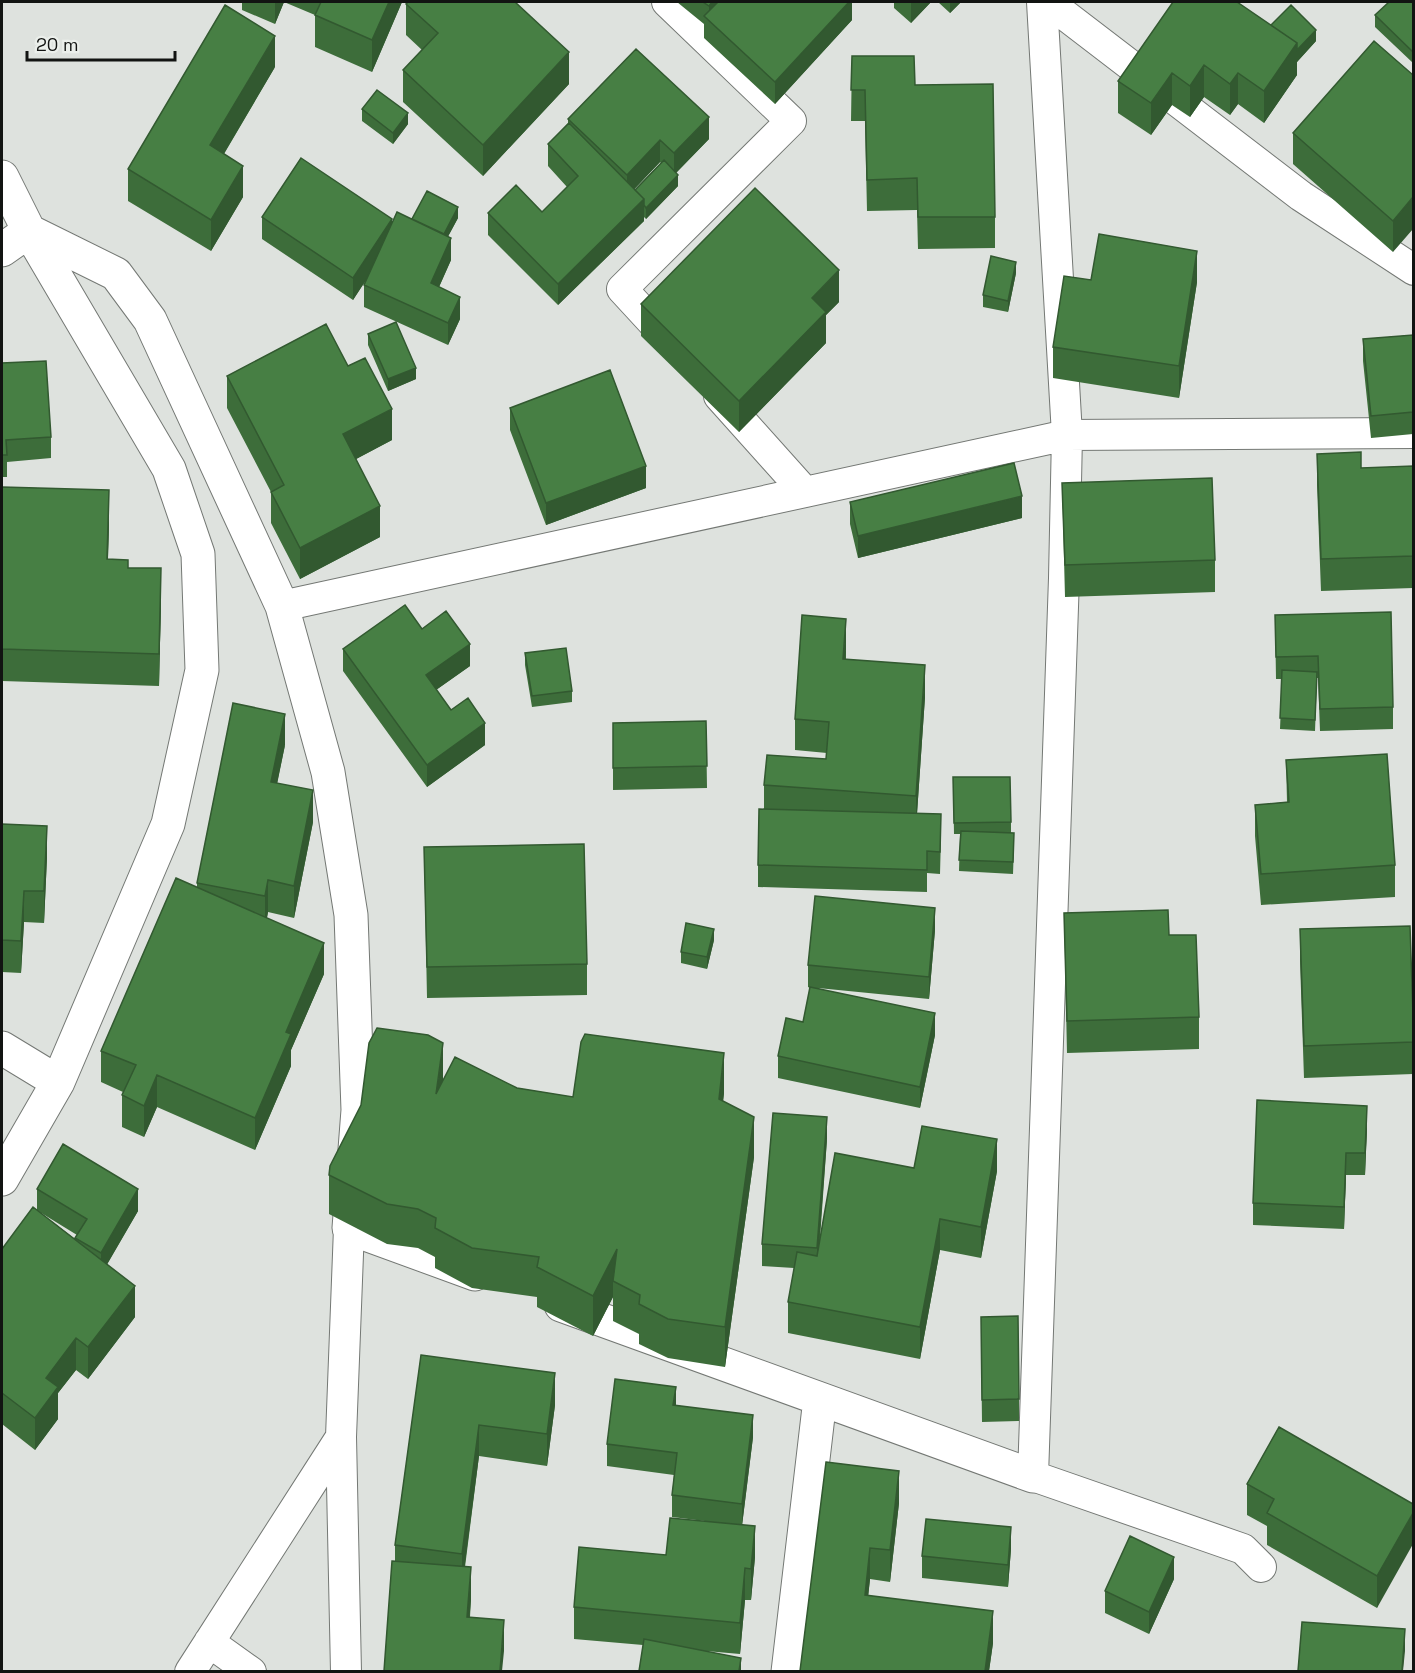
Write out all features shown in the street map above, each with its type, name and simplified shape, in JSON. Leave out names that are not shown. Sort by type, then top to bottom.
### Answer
[{"type":"street","points":[[2,177],[29,231],[169,468],[198,554],[202,670],[168,824],[58,1082],[2,1179]]},
{"type":"street","points":[[2,250],[29,231]]},
{"type":"street","points":[[29,231],[116,274],[150,320],[282,606],[328,772],[351,915],[358,1110],[350,1228],[1033,1476]]},
{"type":"street","points":[[2,1048],[58,1082]]},
{"type":"street","points":[[788,1671],[820,1399]]},
{"type":"lane","points":[[667,2],[791,122],[622,289],[805,492]]},
{"type":"lane","points":[[1042,2],[1067,435],[1033,1476],[1243,1549],[1261,1567]]},
{"type":"lane","points":[[1048,2],[1302,196],[1413,270]]},
{"type":"lane","points":[[282,606],[1067,435],[1413,433]]},
{"type":"lane","points":[[346,1671],[341,1437],[350,1228]]},
{"type":"lane","points":[[190,1671],[341,1437]]},
{"type":"lane","points":[[209,1642],[251,1671]]},
{"type":"building","points":[[321,2],[389,2],[372,40],[315,15]]},
{"type":"building","points":[[408,2],[515,2],[569,52],[483,145],[403,70],[438,33],[406,4]]},
{"type":"building","points":[[718,2],[849,2],[775,82],[704,16]]},
{"type":"building","points":[[1173,2],[1237,2],[1297,43],[1264,91],[1238,73],[1230,84],[1204,65],[1190,86],[1172,73],[1151,103],[1118,81]]},
{"type":"building","points":[[1389,2],[1413,2],[1413,52],[1375,15]]},
{"type":"building","points":[[225,5],[275,36],[210,145],[243,166],[211,220],[128,169]]},
{"type":"building","points":[[1291,5],[1316,30],[1297,50],[1297,43],[1271,25]]},
{"type":"building","points":[[1374,41],[1413,75],[1413,197],[1393,221],[1293,133]]},
{"type":"building","points":[[636,49],[709,117],[674,153],[660,140],[627,175],[568,119]]},
{"type":"building","points":[[852,56],[914,56],[915,85],[993,84],[995,217],[918,217],[917,178],[867,180],[865,90],[851,90]]},
{"type":"building","points":[[377,90],[408,113],[393,133],[362,109]]},
{"type":"building","points":[[569,123],[644,199],[558,284],[488,213],[516,185],[542,212],[578,176],[548,144]]},
{"type":"building","points":[[301,158],[392,219],[353,278],[262,217]]},
{"type":"building","points":[[664,160],[678,175],[646,208],[644,199],[635,190]]},
{"type":"building","points":[[755,188],[839,270],[812,298],[826,312],[739,401],[641,304]]},
{"type":"building","points":[[427,191],[458,207],[444,234],[412,219]]},
{"type":"building","points":[[397,212],[451,238],[431,283],[460,297],[448,323],[364,285]]},
{"type":"building","points":[[1099,234],[1197,251],[1179,366],[1053,347],[1064,276],[1091,280]]},
{"type":"building","points":[[991,256],[1016,262],[1008,301],[983,295]]},
{"type":"building","points":[[396,322],[416,368],[388,379],[368,334]]},
{"type":"building","points":[[326,324],[348,366],[365,358],[392,409],[343,434],[380,506],[300,548],[271,492],[284,485],[227,376]]},
{"type":"building","points":[[1413,335],[1413,412],[1371,416],[1363,339]]},
{"type":"building","points":[[46,361],[51,437],[6,440],[7,455],[2,455],[2,363]]},
{"type":"building","points":[[610,370],[646,466],[546,503],[510,408]]},
{"type":"building","points":[[1361,452],[1361,468],[1413,466],[1413,556],[1321,559],[1317,454]]},
{"type":"building","points":[[1014,463],[1022,496],[858,536],[850,502]]},
{"type":"building","points":[[1212,478],[1215,560],[1065,565],[1062,483]]},
{"type":"building","points":[[2,487],[109,490],[107,559],[128,560],[128,568],[161,568],[159,654],[2,649]]},
{"type":"building","points":[[405,605],[422,629],[446,611],[470,644],[426,675],[451,710],[468,698],[485,723],[427,765],[343,649]]},
{"type":"building","points":[[1391,612],[1393,707],[1320,709],[1318,656],[1276,657],[1275,615]]},
{"type":"building","points":[[802,615],[846,619],[843,659],[925,665],[916,796],[764,785],[767,755],[826,759],[829,722],[795,719]]},
{"type":"building","points":[[566,648],[572,691],[532,696],[525,653]]},
{"type":"building","points":[[1282,670],[1317,672],[1315,720],[1280,718]]},
{"type":"building","points":[[233,703],[285,714],[271,782],[313,790],[294,886],[268,880],[265,896],[197,883]]},
{"type":"building","points":[[706,721],[707,766],[613,768],[613,723]]},
{"type":"building","points":[[1387,754],[1395,865],[1261,874],[1255,805],[1289,802],[1286,760]]},
{"type":"building","points":[[953,777],[1010,777],[1011,822],[954,823]]},
{"type":"building","points":[[759,809],[941,814],[940,852],[927,851],[927,870],[758,865]]},
{"type":"building","points":[[2,824],[47,826],[44,891],[24,891],[21,941],[2,940]]},
{"type":"building","points":[[961,831],[1014,833],[1013,862],[959,860]]},
{"type":"building","points":[[584,844],[587,964],[427,967],[424,847]]},
{"type":"building","points":[[176,878],[324,943],[286,1032],[291,1034],[255,1118],[157,1075],[144,1106],[122,1095],[136,1065],[101,1051]]},
{"type":"building","points":[[815,896],[935,908],[929,977],[808,965]]},
{"type":"building","points":[[1168,910],[1169,935],[1196,935],[1199,1017],[1067,1021],[1064,913]]},
{"type":"building","points":[[686,923],[714,929],[707,957],[681,952]]},
{"type":"building","points":[[1410,926],[1413,1042],[1304,1046],[1300,929]]},
{"type":"building","points":[[810,987],[935,1013],[920,1087],[778,1056],[786,1018],[803,1022]]},
{"type":"building","points":[[377,1028],[428,1035],[443,1043],[436,1094],[455,1057],[517,1088],[573,1097],[581,1042],[585,1034],[724,1053],[719,1099],[754,1117],[725,1327],[668,1319],[639,1304],[640,1295],[613,1281],[617,1249],[593,1296],[537,1267],[539,1257],[472,1248],[435,1228],[436,1218],[418,1209],[387,1204],[329,1175],[330,1166],[361,1105],[369,1043]]},
{"type":"building","points":[[1257,1100],[1367,1106],[1365,1153],[1346,1153],[1344,1207],[1253,1203]]},
{"type":"building","points":[[773,1113],[827,1117],[817,1248],[762,1244]]},
{"type":"building","points":[[922,1126],[997,1139],[981,1227],[940,1219],[920,1327],[788,1302],[797,1252],[817,1256],[835,1153],[914,1168]]},
{"type":"building","points":[[63,1144],[138,1189],[101,1253],[75,1238],[87,1219],[37,1189]]},
{"type":"building","points":[[33,1207],[135,1286],[88,1347],[76,1338],[46,1378],[58,1387],[35,1418],[2,1393],[2,1249]]},
{"type":"building","points":[[1018,1316],[1019,1399],[982,1400],[981,1317]]},
{"type":"building","points":[[421,1355],[555,1373],[547,1434],[479,1425],[462,1554],[395,1545]]},
{"type":"building","points":[[615,1379],[676,1387],[673,1405],[753,1415],[742,1504],[672,1495],[677,1453],[607,1444]]},
{"type":"building","points":[[1279,1427],[1413,1504],[1413,1513],[1377,1576],[1267,1513],[1274,1499],[1247,1484]]},
{"type":"building","points":[[826,1462],[899,1471],[890,1550],[870,1548],[865,1595],[993,1611],[985,1671],[800,1671]]},
{"type":"building","points":[[670,1518],[755,1526],[751,1569],[745,1568],[740,1623],[574,1607],[579,1547],[666,1555]]},
{"type":"building","points":[[926,1519],[1011,1527],[1008,1565],[922,1556]]},
{"type":"building","points":[[1130,1536],[1174,1557],[1149,1612],[1105,1591]]},
{"type":"building","points":[[392,1561],[471,1567],[467,1617],[504,1620],[500,1671],[384,1671]]},
{"type":"building","points":[[1302,1622],[1405,1629],[1402,1671],[1298,1671]]},
{"type":"building","points":[[644,1639],[741,1658],[739,1671],[639,1671]]}]
